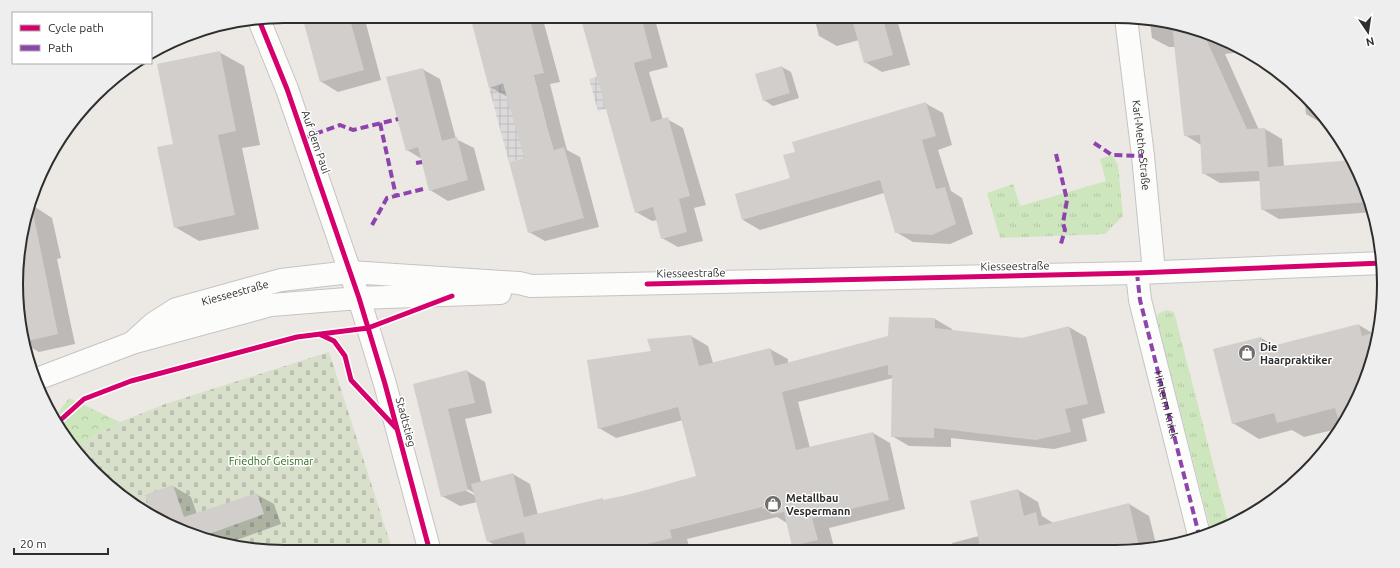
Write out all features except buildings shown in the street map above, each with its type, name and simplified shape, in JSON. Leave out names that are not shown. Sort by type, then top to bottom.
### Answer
[{"type":"street","name":"Auf dem Paul","points":[[261,24],[287,89],[350,272]]},
{"type":"street","name":"Karl-Methe-Straße","points":[[1127,24],[1143,156],[1145,272]]},
{"type":"street","name":"Kiesseestraße","points":[[41,378],[132,342],[272,305],[359,298],[496,294],[531,286],[1145,272],[1376,263]]},
{"type":"street","name":"Kiesseestraße","points":[[132,342],[154,323],[176,309],[281,280],[350,272],[519,283],[531,286]]},
{"type":"street","points":[[350,272],[359,298]]},
{"type":"street","name":"Hinterm Knick","points":[[1145,272],[1140,300],[1198,532]]},
{"type":"street","name":"Stadtstieg","points":[[359,298],[382,372],[428,545]]},
{"type":"shaded area","points":[[635,65],[644,98],[598,111],[589,79]]},
{"type":"shaded area","points":[[534,75],[554,150],[509,162],[489,88]]},
{"type":"green space","points":[[1112,155],[1118,165],[1123,216],[1105,234],[1000,238],[987,193],[1013,184],[1020,206],[1106,181],[1100,159]]},
{"type":"green space","points":[[1166,310],[1174,312],[1227,520],[1210,527],[1157,319],[1158,314]]},
{"type":"green space","name":"Friedhof Geismar","points":[[329,352],[391,545],[284,545],[250,543],[200,531],[153,510],[125,491],[99,469],[79,445],[120,422],[165,404]]},
{"type":"green space","points":[[69,398],[120,422],[79,445],[58,413]]},
{"type":"marked path","points":[[304,138],[340,125],[353,130],[398,119]]},
{"type":"marked path","points":[[380,123],[396,196]]},
{"type":"marked path","points":[[1094,143],[1112,155],[1143,156]]},
{"type":"marked path","points":[[1056,154],[1067,200],[1063,223],[1065,230],[1060,247]]},
{"type":"marked path","points":[[416,163],[422,162]]},
{"type":"marked path","points":[[372,225],[387,198],[423,189]]},
{"type":"marked path","points":[[1137,273],[1140,300],[1198,532]]},
{"type":"cycle path","points":[[261,24],[287,89],[359,298],[385,384],[428,545]]},
{"type":"cycle path","points":[[647,284],[1137,273],[1376,263]]},
{"type":"cycle path","points":[[61,419],[84,399],[131,381],[297,337],[368,328],[452,296]]},
{"type":"cycle path","points":[[319,334],[334,341],[345,356],[351,380],[396,428]]},
{"type":"place","name":"Die Haarpraktiker","points":[[1247,353]]},
{"type":"place","name":"Metallbau Vespermann","points":[[773,504]]}]
